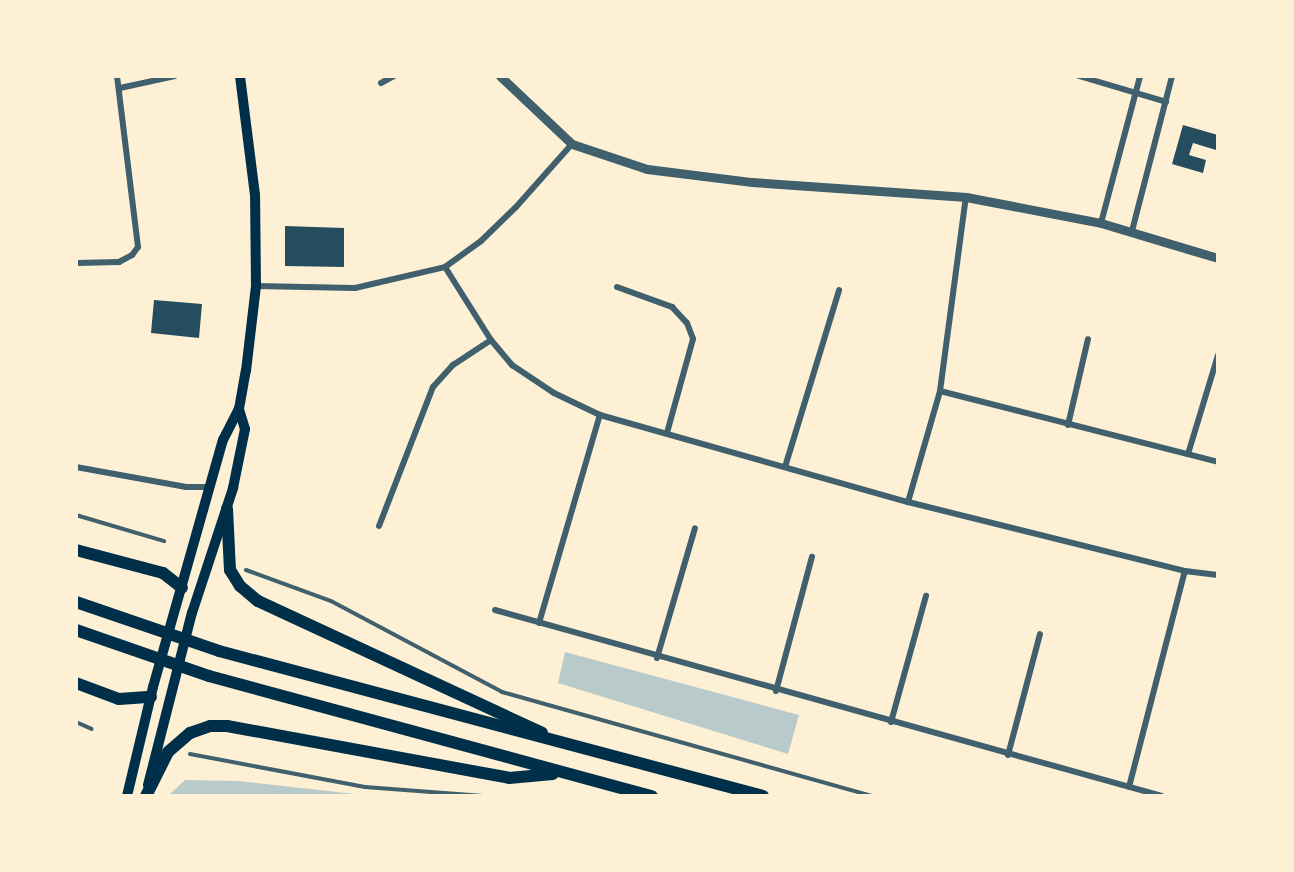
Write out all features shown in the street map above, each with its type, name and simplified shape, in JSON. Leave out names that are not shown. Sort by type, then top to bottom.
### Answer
[{"type":"highway","points":[[228,510],[231,570],[240,586],[258,601],[567,746]]},
{"type":"highway","points":[[76,550],[163,573],[182,588]]},
{"type":"highway","points":[[76,602],[219,651],[567,746],[763,795]]},
{"type":"highway","points":[[76,630],[209,676],[563,773],[652,795]]},
{"type":"highway","points":[[76,683],[119,699],[152,692]]},
{"type":"highway","points":[[146,795],[168,752],[190,734],[210,726],[227,726],[510,778],[563,773]]},
{"type":"main road","points":[[127,795],[152,692],[223,440],[239,409],[256,286],[255,195],[240,76]]},
{"type":"main road","points":[[146,795],[170,692],[192,613],[228,510],[245,429],[239,409]]},
{"type":"street","points":[[76,262],[119,262],[138,247],[117,76]]},
{"type":"street","points":[[120,88],[175,76]]},
{"type":"street","points":[[381,83],[394,76]]},
{"type":"street","points":[[500,76],[572,144],[647,169],[695,176],[966,197],[1101,223],[1218,258]]},
{"type":"street","points":[[1079,76],[1166,102]]},
{"type":"street","points":[[1101,223],[1140,76]]},
{"type":"street","points":[[1132,231],[1172,76]]},
{"type":"street","points":[[256,286],[355,288],[445,267],[509,214],[572,144]]},
{"type":"street","points":[[908,502],[940,391],[966,197]]},
{"type":"street","points":[[445,267],[491,340],[512,365],[554,393],[600,415],[908,502],[1185,571],[1218,575]]},
{"type":"street","points":[[617,287],[672,307],[687,323],[693,339],[667,433]]},
{"type":"street","points":[[785,467],[839,290]]},
{"type":"street","points":[[1068,425],[1088,339]]},
{"type":"street","points":[[379,526],[433,387],[453,365],[491,340]]},
{"type":"street","points":[[1188,454],[1218,356]]},
{"type":"street","points":[[940,391],[1218,462]]},
{"type":"street","points":[[539,623],[600,415]]},
{"type":"street","points":[[76,467],[186,487],[211,487]]},
{"type":"street","points":[[657,658],[695,528]]},
{"type":"street","points":[[776,691],[812,557]]},
{"type":"street","points":[[1129,787],[1185,571]]},
{"type":"street","points":[[891,722],[926,596]]},
{"type":"street","points":[[495,610],[657,658],[1162,795]]},
{"type":"street","points":[[1008,755],[1040,634]]},
{"type":"lane","points":[[76,515],[164,541]]},
{"type":"lane","points":[[246,570],[331,602],[502,692],[871,795]]},
{"type":"lane","points":[[76,723],[92,729]]},
{"type":"lane","points":[[189,754],[364,787],[484,795]]},
{"type":"shaded area","points":[[565,652],[799,715],[788,754],[558,683]]},
{"type":"shaded area","points":[[185,780],[238,781],[364,795],[169,795]]},
{"type":"building","points":[[1183,125],[1218,135],[1216,150],[1193,143],[1189,155],[1206,160],[1203,173],[1172,164]]},
{"type":"building","points":[[285,226],[344,228],[344,267],[285,266]]},
{"type":"building","points":[[154,300],[202,304],[199,338],[151,333]]}]
